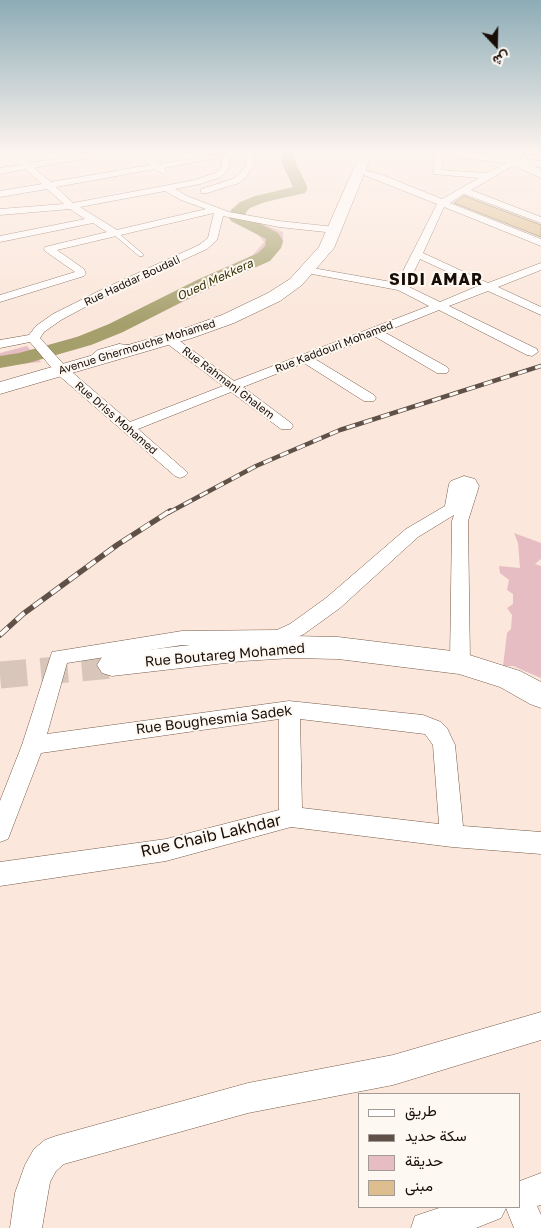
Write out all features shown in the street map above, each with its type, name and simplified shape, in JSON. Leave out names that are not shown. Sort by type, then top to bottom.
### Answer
[{"type":"main road","name":"Avenue Ghermouche Mohamed","points":[[0,388],[57,366],[85,363],[169,339],[254,308],[274,298],[296,282],[326,248],[344,209]]},
{"type":"main road","name":"Rue Boutareg Mohamed","points":[[112,665],[292,647],[338,648],[460,663],[510,679],[541,696]]},
{"type":"street","points":[[1,211],[25,209]]},
{"type":"street","points":[[77,209],[115,233]]},
{"type":"street","points":[[213,209],[252,220],[335,230]]},
{"type":"street","points":[[401,287],[438,209]]},
{"type":"street","points":[[455,209],[541,243]]},
{"type":"street","points":[[514,209],[541,220]]},
{"type":"street","points":[[0,299],[77,276],[81,272],[49,248],[220,212]]},
{"type":"street","name":"Rue Haddar Boudali","points":[[33,340],[40,328],[58,317],[109,290],[203,247],[212,240],[220,212]]},
{"type":"street","points":[[0,239],[95,220]]},
{"type":"street","points":[[417,254],[541,310]]},
{"type":"street","name":"Rue Kaddouri Mohamed","points":[[127,428],[541,266]]},
{"type":"street","points":[[307,270],[401,287],[532,352]]},
{"type":"street","points":[[374,332],[442,370]]},
{"type":"street","name":"Rue Rahmani Ghalem","points":[[169,339],[286,426]]},
{"type":"street","points":[[0,344],[33,340],[57,366]]},
{"type":"street","points":[[306,358],[370,398]]},
{"type":"street","name":"Rue Driss Mohamed","points":[[57,366],[180,473]]},
{"type":"street","points":[[0,831],[33,745],[59,656],[182,638],[271,639],[297,629],[333,603],[412,533],[455,514],[460,663]]},
{"type":"street","points":[[289,709],[292,817]]},
{"type":"street","name":"Rue Boughesmia Sadek","points":[[33,745],[289,709],[423,724],[434,728],[444,745],[452,836]]},
{"type":"street","name":"Rue Chaib Lakhdar","points":[[0,874],[166,850],[292,817],[452,836],[541,843]]},
{"type":"street","points":[[26,1228],[31,1193],[36,1176],[44,1160],[56,1152],[248,1098],[392,1070],[541,1026]]},
{"type":"street","points":[[521,1196],[541,1189]]},
{"type":"street","points":[[521,1206],[530,1228]]},
{"type":"street","points":[[427,1228],[487,1208]]},
{"type":"lane","points":[[115,233],[140,255]]},
{"type":"green space","points":[[234,218],[260,223],[283,232],[283,244],[278,245],[281,247],[268,260],[96,343],[60,353],[58,351],[64,348],[53,349],[50,345],[99,330],[252,256],[264,242],[256,232]]},
{"type":"green space","points":[[27,346],[41,362],[0,366],[0,353]]},
{"type":"green space","points":[[514,533],[541,543],[541,559],[535,564],[541,566],[541,678],[513,666],[503,666],[507,633],[511,629],[512,615],[507,608],[513,604],[513,594],[507,590],[509,580],[500,573],[499,566],[520,568],[518,543]]},
{"type":"building","points":[[470,209],[499,209],[541,225],[541,237]]},
{"type":"waterway","name":"Oued Mekkera","points":[[0,362],[21,359],[84,341],[116,328],[203,284],[264,257],[273,248],[275,241],[272,236],[237,218],[240,209]]},
{"type":"tunnel","points":[[0,675],[112,665]]},
{"type":"railway","points":[[168,513],[256,466],[340,430],[541,366]]},
{"type":"railway","points":[[0,635],[23,614],[117,545],[170,511]]},
{"type":"district","name":"SIDI AMAR","points":[[436,280]]}]
